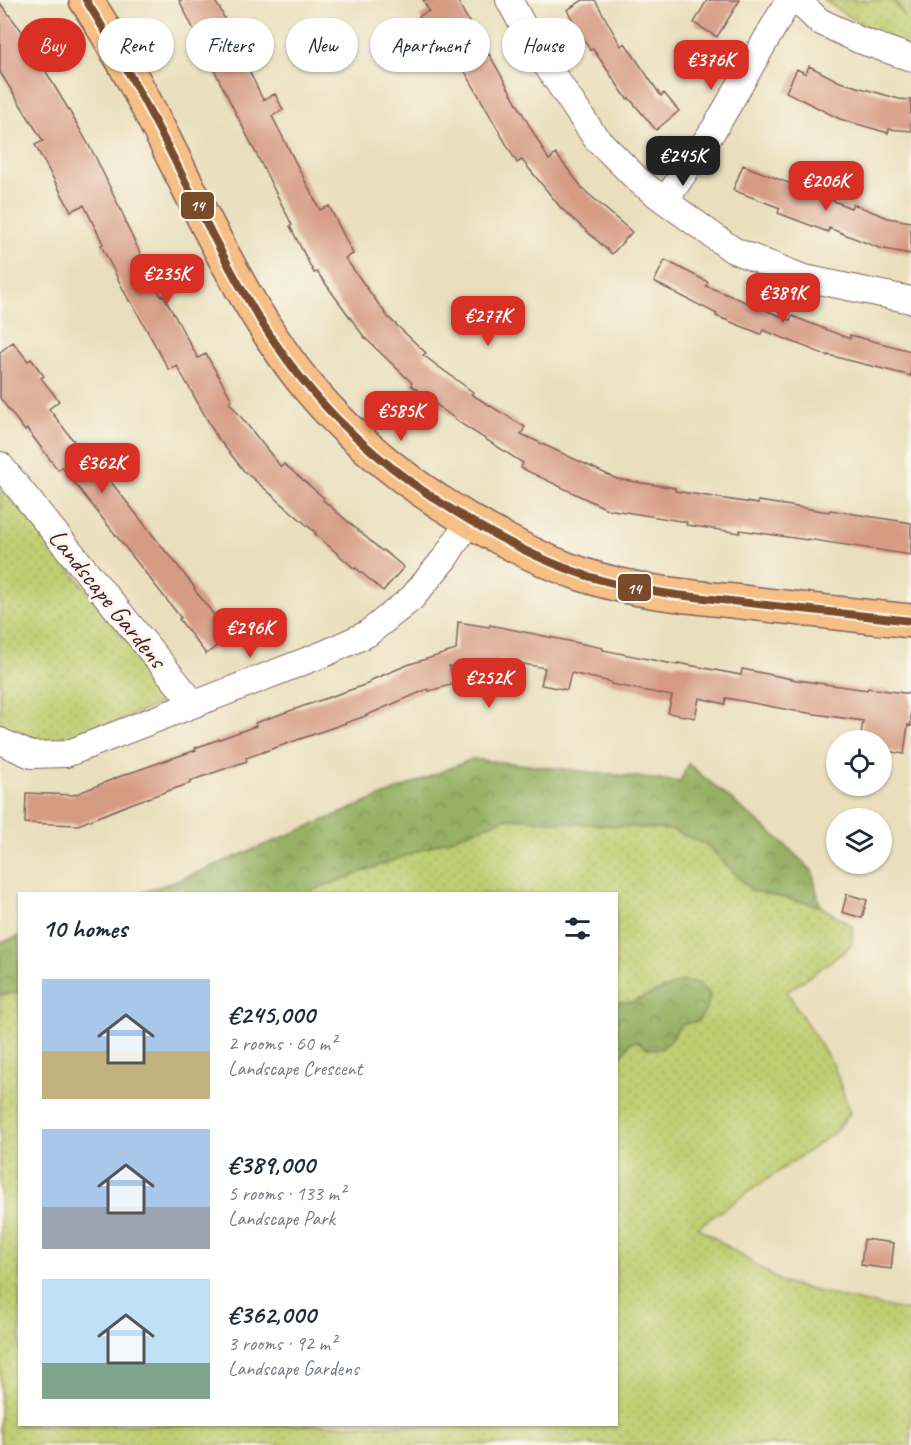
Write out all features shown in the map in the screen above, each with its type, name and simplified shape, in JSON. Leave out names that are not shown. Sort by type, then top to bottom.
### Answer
[{"type":"main road","points":[[86,0],[134,80],[204,218],[245,294],[276,344],[309,388],[332,413],[392,468],[469,521],[542,559],[585,576],[687,596],[911,621]]},
{"type":"street","points":[[509,0],[537,51],[594,137],[639,181],[665,201],[733,250],[804,278],[911,300]]},
{"type":"street","points":[[665,201],[716,126],[789,0]]},
{"type":"street","points":[[797,0],[819,21],[859,40],[911,58]]},
{"type":"street","name":"Landscape Gardens","points":[[0,465],[194,704]]},
{"type":"street","points":[[0,741],[31,755],[66,754],[326,653],[367,634],[412,598],[445,558],[469,521]]},
{"type":"green space","points":[[824,0],[892,0],[905,17],[895,0],[911,0],[911,47],[866,26]]},
{"type":"green space","points":[[0,481],[173,698],[59,747],[38,747],[0,730]]},
{"type":"green space","points":[[472,759],[680,782],[688,764],[781,841],[812,871],[820,906],[852,926],[852,944],[787,992],[834,1066],[850,1113],[834,1133],[698,1227],[783,1283],[911,1311],[911,1445],[0,1445],[0,943],[18,936],[18,1426],[618,1426],[618,892],[144,892],[187,877]]},
{"type":"green space","points":[[472,759],[680,782],[688,764],[781,841],[812,871],[820,906],[752,891],[707,845],[672,830],[507,818],[308,892],[144,892],[187,877]]},
{"type":"green space","points":[[18,936],[18,992],[0,995],[0,943]]},
{"type":"green space","points":[[680,982],[698,983],[710,995],[707,1008],[698,1021],[680,1025],[671,1040],[661,1049],[648,1049],[637,1041],[631,1042],[618,1062],[618,1002],[632,1002]]},
{"type":"building","points":[[179,0],[214,0],[224,18],[188,18]]},
{"type":"building","points":[[423,0],[457,0],[467,18],[420,18],[419,16],[429,11]]},
{"type":"building","points":[[583,0],[595,0],[621,46],[625,43],[661,96],[664,93],[679,111],[656,130],[629,98],[627,99],[593,49],[590,50],[585,41],[585,18],[572,18],[567,10]]},
{"type":"building","points":[[707,0],[740,0],[717,37],[694,23]]},
{"type":"building","points":[[0,3],[18,26],[18,72],[46,72],[96,158],[161,296],[163,295],[198,358],[206,354],[232,400],[229,402],[281,467],[284,464],[382,551],[404,567],[383,591],[244,471],[217,437],[177,366],[169,370],[129,301],[84,205],[71,211],[35,145],[43,141],[0,72]]},
{"type":"building","points":[[490,56],[549,160],[556,154],[584,190],[632,232],[612,254],[561,208],[522,160],[517,163],[465,72],[490,72]]},
{"type":"building","points":[[809,66],[840,82],[899,99],[911,100],[911,131],[889,129],[888,133],[840,119],[786,92],[797,69],[806,74]]},
{"type":"building","points":[[215,72],[250,72],[263,100],[275,94],[283,110],[272,116],[320,210],[329,206],[353,254],[345,258],[388,317],[426,353],[423,355],[473,392],[471,394],[525,427],[521,434],[617,479],[758,504],[758,501],[911,523],[911,555],[740,530],[740,533],[686,525],[687,522],[607,509],[521,468],[523,463],[463,425],[411,385],[412,383],[365,338],[317,272],[314,273],[290,226],[292,225]]},
{"type":"building","points":[[743,165],[851,208],[853,204],[888,218],[911,222],[911,254],[879,248],[829,228],[828,232],[778,213],[780,208],[733,190]]},
{"type":"building","points":[[665,260],[708,282],[706,286],[790,320],[792,316],[850,339],[850,335],[911,351],[911,376],[828,356],[763,330],[761,334],[716,316],[717,314],[654,282]]},
{"type":"building","points":[[13,342],[28,361],[31,359],[44,376],[41,378],[59,401],[49,409],[93,466],[96,463],[168,553],[230,636],[206,654],[179,619],[181,618],[62,467],[58,470],[0,398],[0,352]]},
{"type":"building","points":[[458,622],[489,627],[490,625],[678,665],[678,663],[741,675],[742,669],[797,680],[911,694],[911,726],[908,725],[904,754],[892,752],[892,730],[862,730],[863,721],[726,698],[725,704],[699,698],[695,718],[668,713],[672,696],[611,684],[611,682],[571,673],[567,690],[541,685],[545,668],[499,659],[496,674],[449,666],[454,684],[429,691],[428,689],[360,718],[246,758],[247,761],[78,825],[25,823],[26,793],[74,795],[196,750],[195,748],[256,726],[255,723],[370,683],[369,681],[410,664],[456,650]]},
{"type":"building","points":[[847,894],[867,900],[862,918],[842,912]]},
{"type":"building","points":[[864,1239],[894,1243],[891,1269],[861,1265]]},
{"type":"transit line","name":"14","points":[[86,0],[133,80],[248,301],[282,353],[338,419],[400,474],[446,506],[501,538],[550,562],[601,580],[677,595],[911,621]]}]
